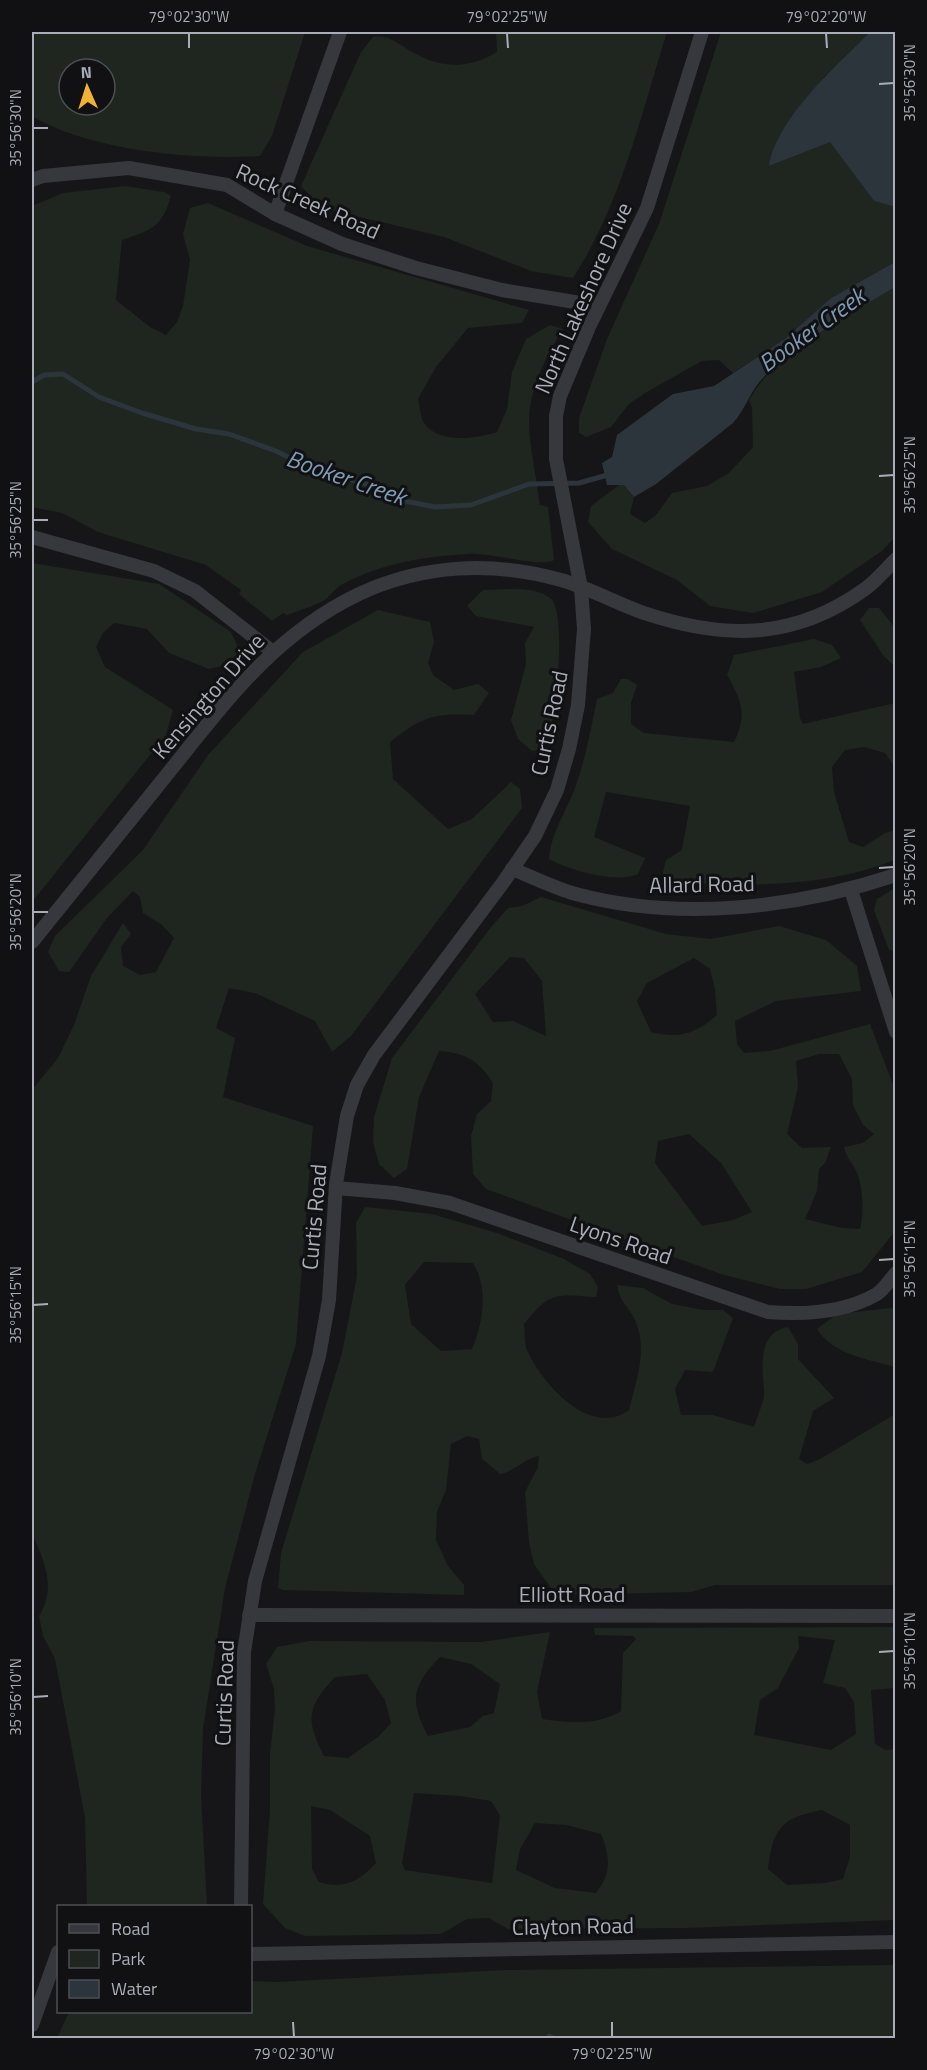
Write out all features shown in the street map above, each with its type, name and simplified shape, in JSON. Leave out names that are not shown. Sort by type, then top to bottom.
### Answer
[{"type":"street","points":[[275,214],[339,32]]},
{"type":"street","name":"North Lakeshore Drive","points":[[581,588],[562,501],[556,459],[556,416],[560,396],[599,306],[647,208],[702,32]]},
{"type":"street","name":"Rock Creek Road","points":[[32,180],[43,176],[90,170],[129,168],[226,185],[275,214],[342,244],[416,268],[502,290],[599,306]]},
{"type":"street","points":[[32,537],[154,571],[195,591],[273,652]]},
{"type":"street","name":"Kensington Drive","points":[[32,942],[250,674],[292,634],[360,594],[429,572],[474,566],[516,570],[562,580],[646,614],[707,629],[757,632],[809,620],[866,588],[896,559]]},
{"type":"street","name":"Curtis Road","points":[[241,1905],[244,1652],[258,1570],[319,1356],[329,1300],[336,1188],[346,1116],[357,1085],[368,1065],[412,1002],[512,869],[534,836],[552,800],[569,749],[582,669],[584,629],[581,588]]},
{"type":"street","name":"Allard Road","points":[[512,869],[574,894],[629,905],[703,909],[764,904],[851,890],[896,875]]},
{"type":"street","points":[[851,890],[896,1032]]},
{"type":"street","name":"Lyons Road","points":[[336,1188],[395,1193],[450,1203],[768,1312],[800,1314],[839,1309],[891,1286],[896,1273]]},
{"type":"street","name":"Elliott Road","points":[[249,1615],[896,1616]]},
{"type":"street","name":"Clayton Road","points":[[252,1954],[896,1942]]},
{"type":"street","points":[[32,2025],[57,1955]]},
{"type":"green space","points":[[32,32],[305,32],[272,136],[260,156],[204,156],[143,151],[83,138],[32,116]]},
{"type":"green space","points":[[496,32],[667,32],[617,190],[590,250],[573,278],[531,271],[444,237],[322,208],[301,186],[361,52],[373,37],[391,39],[418,55],[452,65],[474,62],[497,52]]},
{"type":"green space","points":[[721,32],[870,32],[823,78],[783,130],[769,166],[830,141],[874,201],[895,207],[895,262],[831,298],[786,338],[733,373],[719,360],[702,361],[629,404],[611,427],[586,437],[579,433],[579,418],[607,339],[659,224]]},
{"type":"green space","points":[[125,186],[164,192],[171,196],[164,215],[154,226],[122,240],[116,300],[150,327],[166,335],[177,322],[183,306],[190,260],[183,234],[190,208],[208,203],[307,246],[529,310],[522,323],[468,328],[436,367],[418,399],[424,423],[438,434],[468,438],[497,432],[507,409],[512,372],[526,339],[550,325],[563,329],[540,372],[532,396],[529,420],[531,450],[540,505],[548,507],[554,560],[538,562],[468,554],[404,562],[357,577],[341,585],[326,599],[287,615],[283,613],[272,621],[239,594],[241,590],[206,565],[98,532],[62,513],[32,507],[32,206],[63,193]]},
{"type":"green space","points":[[895,287],[895,537],[882,551],[822,592],[753,613],[710,606],[677,580],[612,549],[588,522],[591,506],[619,485],[624,485],[634,497],[630,514],[645,523],[656,515],[672,493],[707,486],[729,473],[753,447],[752,408],[749,400],[762,381],[778,364],[814,335]]},
{"type":"green space","points":[[32,563],[159,584],[231,632],[239,650],[230,664],[209,669],[169,653],[147,629],[114,623],[103,633],[96,647],[105,667],[173,710],[166,735],[32,902]]},
{"type":"green space","points":[[483,590],[535,591],[550,598],[555,605],[558,618],[559,655],[555,709],[542,749],[532,751],[518,739],[511,720],[526,664],[525,643],[534,627],[476,616],[467,606]]},
{"type":"green space","points":[[869,608],[879,608],[895,628],[895,667],[883,655],[860,620]]},
{"type":"green space","points":[[378,610],[430,622],[434,642],[428,663],[433,675],[454,690],[478,684],[489,693],[474,715],[429,718],[390,742],[393,779],[448,829],[472,819],[511,782],[520,789],[522,808],[351,1036],[332,1052],[315,1021],[255,993],[229,988],[216,1028],[235,1038],[223,1097],[313,1126],[296,1344],[255,1474],[225,1588],[203,1729],[201,1796],[207,1905],[87,1905],[85,1818],[55,1659],[43,1636],[39,1616],[47,1595],[48,1584],[41,1554],[32,1533],[32,1090],[58,1058],[74,1025],[91,976],[123,923],[131,934],[121,947],[123,966],[140,975],[156,972],[174,938],[162,925],[143,913],[140,897],[133,891],[107,918],[69,972],[59,971],[48,952],[55,936],[143,850],[208,755],[303,652]]},
{"type":"green space","points":[[814,639],[832,645],[841,658],[821,667],[794,672],[800,718],[803,724],[895,703],[895,768],[885,753],[864,747],[845,750],[832,767],[834,792],[849,842],[863,847],[885,833],[895,830],[895,860],[839,876],[780,884],[690,883],[661,880],[666,860],[682,850],[690,806],[606,792],[594,837],[645,858],[638,874],[629,877],[606,877],[568,867],[549,859],[556,831],[580,774],[597,699],[613,693],[621,679],[628,679],[637,685],[631,703],[631,724],[644,733],[734,742],[742,715],[736,692],[727,675],[734,655]]},
{"type":"green space","points":[[895,888],[895,951],[889,950],[874,910],[877,899]]},
{"type":"green space","points":[[541,897],[666,934],[711,939],[779,926],[826,940],[857,966],[861,991],[776,1001],[735,1021],[737,1044],[744,1053],[770,1051],[870,1024],[895,1090],[896,1230],[862,1272],[806,1289],[780,1289],[721,1274],[486,1189],[473,1174],[471,1136],[477,1114],[491,1101],[493,1083],[476,1063],[457,1054],[439,1051],[419,1097],[407,1169],[394,1178],[379,1164],[373,1142],[374,1117],[392,1058],[491,927],[508,908],[522,906]],"holes":[[[510,957],[524,958],[542,981],[546,1036],[513,1021],[493,1022],[475,994]],[[694,958],[710,969],[717,1015],[694,1031],[678,1035],[651,1032],[637,1001],[647,983]],[[819,1054],[839,1054],[852,1079],[853,1105],[863,1125],[874,1134],[863,1143],[844,1147],[861,1186],[860,1229],[842,1228],[805,1219],[817,1191],[819,1169],[825,1163],[831,1147],[802,1148],[787,1134],[798,1087],[796,1061]],[[689,1134],[721,1163],[752,1212],[733,1220],[702,1226],[655,1163],[658,1141]]]},
{"type":"green space","points":[[365,1207],[432,1214],[497,1233],[564,1259],[590,1274],[598,1287],[596,1297],[571,1295],[554,1297],[540,1306],[524,1324],[527,1349],[545,1379],[570,1404],[599,1418],[614,1417],[629,1410],[640,1364],[641,1341],[638,1329],[620,1296],[617,1285],[643,1288],[672,1304],[704,1310],[723,1310],[733,1318],[713,1372],[685,1370],[675,1389],[681,1415],[713,1415],[754,1427],[764,1394],[764,1351],[771,1336],[778,1330],[788,1327],[798,1344],[798,1359],[834,1398],[813,1411],[799,1459],[807,1464],[820,1459],[895,1414],[895,1585],[715,1585],[691,1592],[564,1595],[553,1591],[534,1564],[529,1542],[525,1492],[538,1467],[539,1456],[500,1474],[482,1459],[479,1439],[467,1436],[451,1444],[446,1490],[437,1512],[436,1540],[448,1566],[464,1585],[464,1595],[283,1590],[278,1588],[281,1553],[342,1353],[357,1276],[356,1223]],"holes":[[[424,1262],[473,1263],[481,1284],[483,1306],[472,1349],[441,1351],[411,1324],[405,1285]]]},
{"type":"green space","points":[[891,1308],[895,1310],[895,1367],[852,1355],[832,1345],[817,1329],[837,1314]]},
{"type":"green space","points":[[895,1627],[895,1688],[871,1690],[875,1744],[886,1750],[895,1749],[895,1920],[685,1928],[508,1929],[489,1918],[467,1919],[441,1934],[305,1936],[285,1928],[263,1904],[270,1809],[270,1754],[275,1709],[274,1689],[266,1664],[277,1647],[309,1641],[481,1642],[550,1632],[537,1692],[542,1719],[583,1722],[602,1719],[621,1711],[623,1653],[636,1639],[633,1636],[595,1635],[594,1628]],"holes":[[[798,1636],[835,1640],[823,1683],[845,1688],[854,1702],[856,1734],[831,1750],[754,1735],[760,1700],[778,1688],[799,1648]],[[440,1657],[471,1664],[500,1684],[494,1713],[483,1716],[470,1727],[428,1736],[416,1703],[416,1694],[424,1677]],[[367,1674],[385,1700],[391,1723],[379,1736],[348,1758],[324,1756],[314,1732],[312,1723],[314,1705],[335,1677]],[[414,1793],[491,1801],[500,1815],[492,1883],[405,1870],[402,1863]],[[311,1806],[330,1810],[370,1836],[376,1863],[364,1875],[350,1882],[336,1885],[319,1882],[312,1869]],[[822,1810],[850,1825],[850,1857],[843,1879],[825,1883],[787,1885],[768,1869],[776,1834],[788,1821]],[[535,1823],[566,1825],[601,1834],[608,1857],[605,1879],[596,1893],[555,1888],[516,1870],[520,1849]]]},
{"type":"green space","points":[[895,1965],[895,2038],[57,2038],[69,2013],[252,2013],[252,1981],[277,1982],[506,1970]]},
{"type":"water","points":[[870,32],[895,32],[895,207],[874,201],[830,142],[769,166],[774,148],[796,111],[825,77]]},
{"type":"water","points":[[895,262],[895,287],[808,340],[776,366],[761,380],[733,423],[656,484],[634,497],[624,485],[607,485],[602,463],[612,457],[617,435],[673,394],[714,386],[786,338],[831,298]]},
{"type":"waterway","name":"Booker Creek","points":[[32,382],[44,375],[63,374],[99,397],[142,413],[196,429],[229,434],[276,451],[302,464],[375,487],[390,498],[435,507],[471,505],[529,484],[579,483],[611,474]]},
{"type":"waterway","points":[[549,2036],[553,2038]]}]
